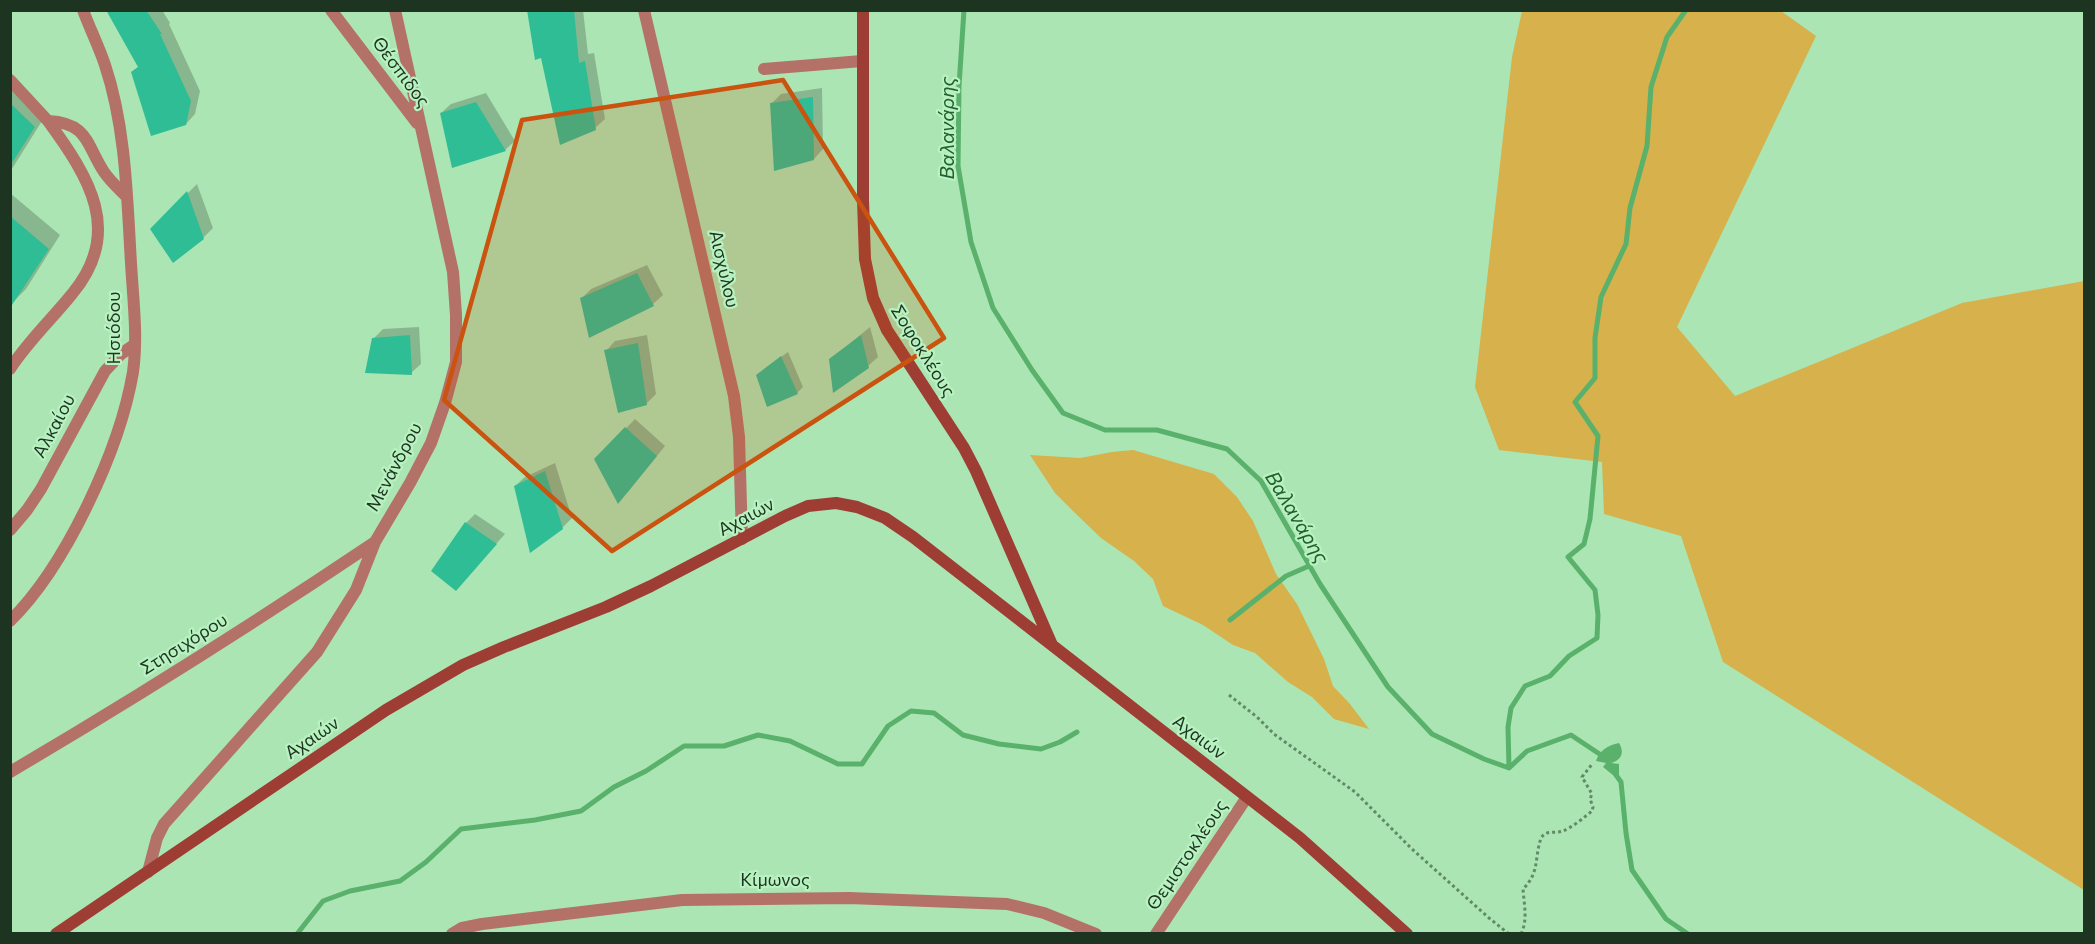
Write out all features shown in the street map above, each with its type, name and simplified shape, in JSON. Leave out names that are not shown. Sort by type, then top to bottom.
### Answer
[{"type":"main road","name":"Σοφοκλέους","points":[[863,10],[863,200],[866,259],[873,298],[887,330],[964,448],[976,471],[1054,649]]},
{"type":"main road","name":"Αχαιών","points":[[56,933],[386,710],[436,680],[504,647],[606,607],[651,586],[799,509],[817,504],[836,503],[885,518],[913,537],[1054,649],[1300,838],[1407,933]]},
{"type":"street","name":"Ησιόδου","points":[[10,621],[28,602],[67,545],[80,521],[115,436],[131,381],[134,299],[120,132],[105,65],[83,10]]},
{"type":"street","name":"Θέσπιδος","points":[[331,10],[420,127]]},
{"type":"street","name":"Μενάνδρου","points":[[148,872],[157,838],[164,824],[326,639],[356,590],[375,542],[431,443],[445,403],[456,362],[453,272],[395,10]]},
{"type":"street","name":"Αισχύλου","points":[[644,10],[734,396],[739,430],[742,539]]},
{"type":"street","points":[[764,69],[862,61]]},
{"type":"street","points":[[10,80],[48,121],[81,171],[91,194],[98,222],[95,259],[83,280],[10,369]]},
{"type":"street","points":[[48,121],[65,123],[81,132],[89,142],[103,170],[127,197]]},
{"type":"street","name":"Αλκαίου","points":[[10,530],[41,489],[105,371],[121,354],[134,345]]},
{"type":"street","name":"Στησιχόρου","points":[[10,772],[249,625],[375,542]]},
{"type":"street","name":"Θεμιστοκλέους","points":[[1156,933],[1247,797]]},
{"type":"street","name":"Κίμωνος","points":[[452,933],[682,900],[849,898],[1007,904],[1044,913],[1096,933]]},
{"type":"path","points":[[1229,696],[1257,717],[1274,734],[1355,792],[1412,849],[1509,933]]},
{"type":"path","points":[[1521,933],[1524,927],[1525,906],[1523,889],[1535,873],[1541,838],[1551,831],[1565,830],[1592,811],[1590,799],[1592,794],[1582,777],[1593,762]]},
{"type":"highlighted area","points":[[783,80],[944,338],[612,551],[444,400],[522,120]]},
{"type":"shaded area","points":[[1522,11],[1781,11],[1816,36],[1677,327],[1735,396],[1962,303],[2084,281],[2084,890],[1723,662],[1681,536],[1604,514],[1602,462],[1499,450],[1475,387],[1512,57]]},
{"type":"shaded area","points":[[1133,450],[1214,474],[1237,497],[1253,521],[1276,574],[1297,604],[1324,659],[1333,686],[1369,729],[1334,719],[1312,697],[1288,682],[1255,653],[1233,645],[1203,625],[1163,606],[1153,579],[1134,561],[1101,538],[1055,493],[1030,455],[1080,458]]},
{"type":"shaded area","points":[[1619,743],[1622,750],[1621,756],[1611,763],[1619,764],[1619,780],[1603,767],[1606,763],[1596,761],[1604,749]]},
{"type":"building","points":[[106,10],[146,10],[162,34],[160,34],[191,101],[186,125],[151,136],[131,72],[138,67]]},
{"type":"building","points":[[527,10],[574,10],[579,63],[585,61],[596,130],[560,145],[541,58],[535,60]]},
{"type":"building","points":[[813,97],[814,160],[774,171],[770,103]]},
{"type":"building","points":[[476,102],[506,151],[452,168],[440,113]]},
{"type":"building","points":[[10,103],[35,127],[10,166]]},
{"type":"building","points":[[187,191],[204,239],[173,263],[150,229]]},
{"type":"building","points":[[10,216],[49,249],[10,308]]},
{"type":"building","points":[[637,273],[654,306],[589,338],[580,298]]},
{"type":"building","points":[[410,335],[412,375],[365,373],[372,338]]},
{"type":"building","points":[[861,335],[869,368],[833,393],[829,359]]},
{"type":"building","points":[[638,343],[647,405],[618,413],[604,350]]},
{"type":"building","points":[[781,356],[798,394],[767,407],[756,375]]},
{"type":"building","points":[[625,427],[657,456],[618,504],[594,459]]},
{"type":"building","points":[[545,471],[563,529],[530,553],[514,486]]},
{"type":"building","points":[[465,522],[497,544],[456,591],[431,571]]},
{"type":"waterway","name":"Βαλανάρης","points":[[964,10],[959,86],[958,166],[971,242],[993,308],[1032,370],[1063,413],[1105,430],[1157,430],[1227,449],[1261,481],[1320,584],[1388,687],[1432,734],[1484,759],[1509,768],[1527,751],[1571,735],[1604,757]]},
{"type":"waterway","points":[[1509,768],[1508,727],[1511,708],[1525,686],[1550,676],[1569,656],[1597,638],[1598,615],[1595,590],[1568,557],[1584,544],[1590,519],[1598,436],[1575,402],[1595,378],[1595,338],[1601,297],[1626,244],[1630,208],[1647,146],[1651,87],[1667,37],[1686,10]]},
{"type":"waterway","points":[[1230,620],[1286,576],[1309,566]]},
{"type":"waterway","points":[[297,934],[323,901],[350,891],[400,881],[426,862],[461,829],[535,820],[581,811],[614,787],[646,771],[684,746],[724,746],[758,735],[790,741],[838,764],[862,764],[888,726],[911,711],[934,713],[963,735],[999,744],[1041,749],[1077,732]]},
{"type":"waterway","name":"Βαλανάρης","points":[[1616,775],[1621,782],[1632,870],[1666,919],[1688,934]]}]
